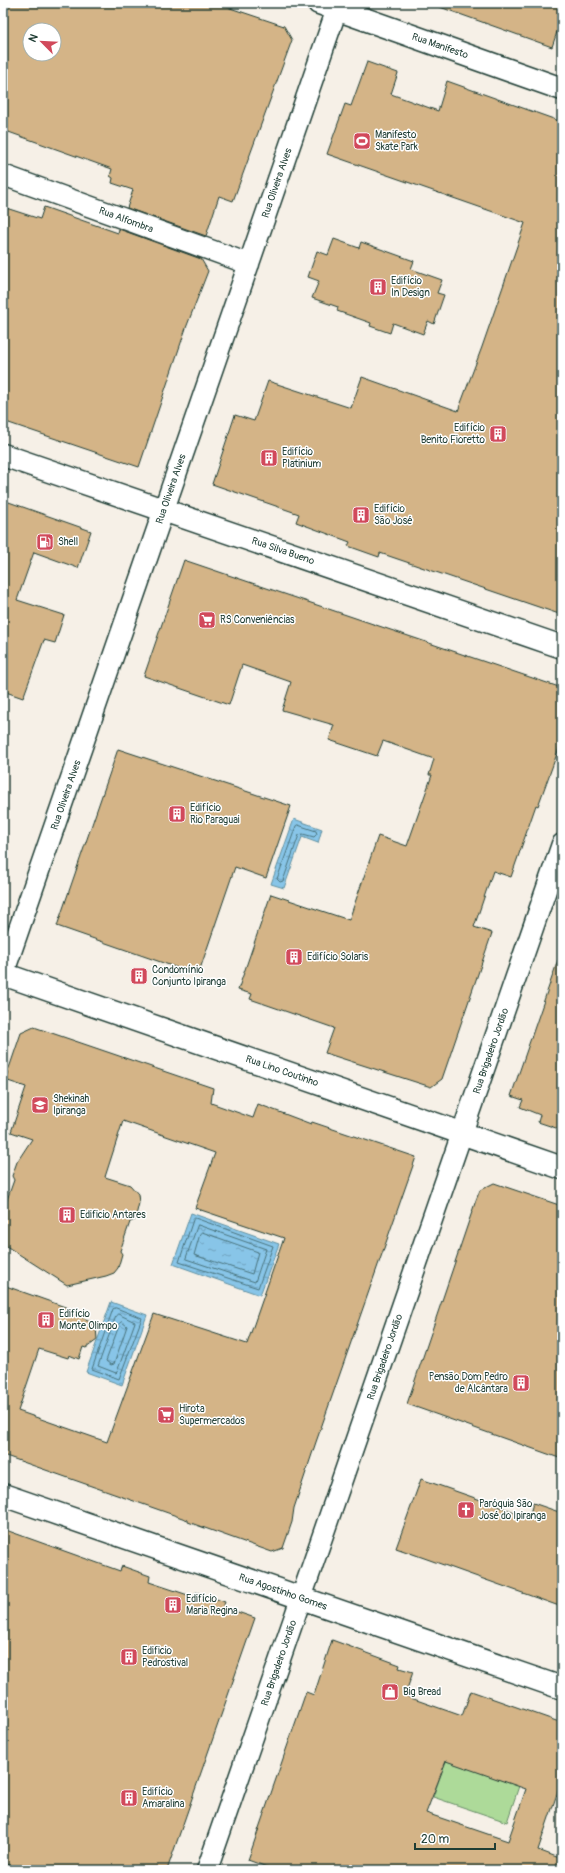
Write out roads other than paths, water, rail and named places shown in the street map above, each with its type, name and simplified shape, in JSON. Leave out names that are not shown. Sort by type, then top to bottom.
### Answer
[{"type":"street","name":"Rua Manifesto","points":[[332,5],[562,89]]},
{"type":"street","name":"Rua Oliveira Alves","points":[[3,974],[249,264],[332,5]]},
{"type":"street","name":"Rua Alfombra","points":[[3,176],[249,264]]},
{"type":"street","name":"Rua Silva Bueno","points":[[3,455],[562,647]]},
{"type":"street","name":"Rua Brigadeiro Jordão","points":[[207,1870],[462,1133],[559,864],[562,844]]},
{"type":"street","name":"Rua Lino Coutinho","points":[[3,974],[562,1168]]},
{"type":"street","name":"Rua Agostinho Gomes","points":[[3,1495],[562,1688]]},
{"type":"water","points":[[294,819],[322,829],[318,843],[302,837],[284,888],[271,884]]},
{"type":"water","points":[[191,1213],[279,1244],[260,1295],[173,1264]]},
{"type":"water","points":[[111,1302],[147,1315],[122,1385],[86,1372]]},
{"type":"place","name":"Manifesto Skate Park","points":[[362,141]]},
{"type":"place","name":"Edifício In Design","points":[[378,287]]},
{"type":"place","name":"Edifício Benito Fioretto","points":[[498,434]]},
{"type":"place","name":"Edifício Platinium","points":[[269,458]]},
{"type":"place","name":"Edifício São José","points":[[361,515]]},
{"type":"place","name":"Shell","points":[[45,542]]},
{"type":"place","name":"RS Conveniências","points":[[207,620]]},
{"type":"place","name":"Edifício Rio Paraguai","points":[[177,814]]},
{"type":"place","name":"Edifício Solaris","points":[[294,957]]},
{"type":"place","name":"Condomínio Conjunto Ipiranga","points":[[139,976]]},
{"type":"place","name":"Shekinah Ipiranga","points":[[40,1105]]},
{"type":"place","name":"Edificio Antares","points":[[67,1215]]},
{"type":"place","name":"Edifício Monte Olimpo","points":[[46,1320]]},
{"type":"place","name":"Pensão Dom Pedro de Alcântara","points":[[521,1383]]},
{"type":"place","name":"Hirota Supermercados","points":[[166,1415]]},
{"type":"place","name":"Paróquia São José do Ipiranga","points":[[466,1510]]},
{"type":"place","name":"Edifício Maria Regina","points":[[173,1605]]},
{"type":"place","name":"Edificio Pedrostival","points":[[129,1657]]},
{"type":"place","name":"Big Bread","points":[[390,1692]]},
{"type":"place","name":"Edifício Amaralina","points":[[129,1798]]}]
